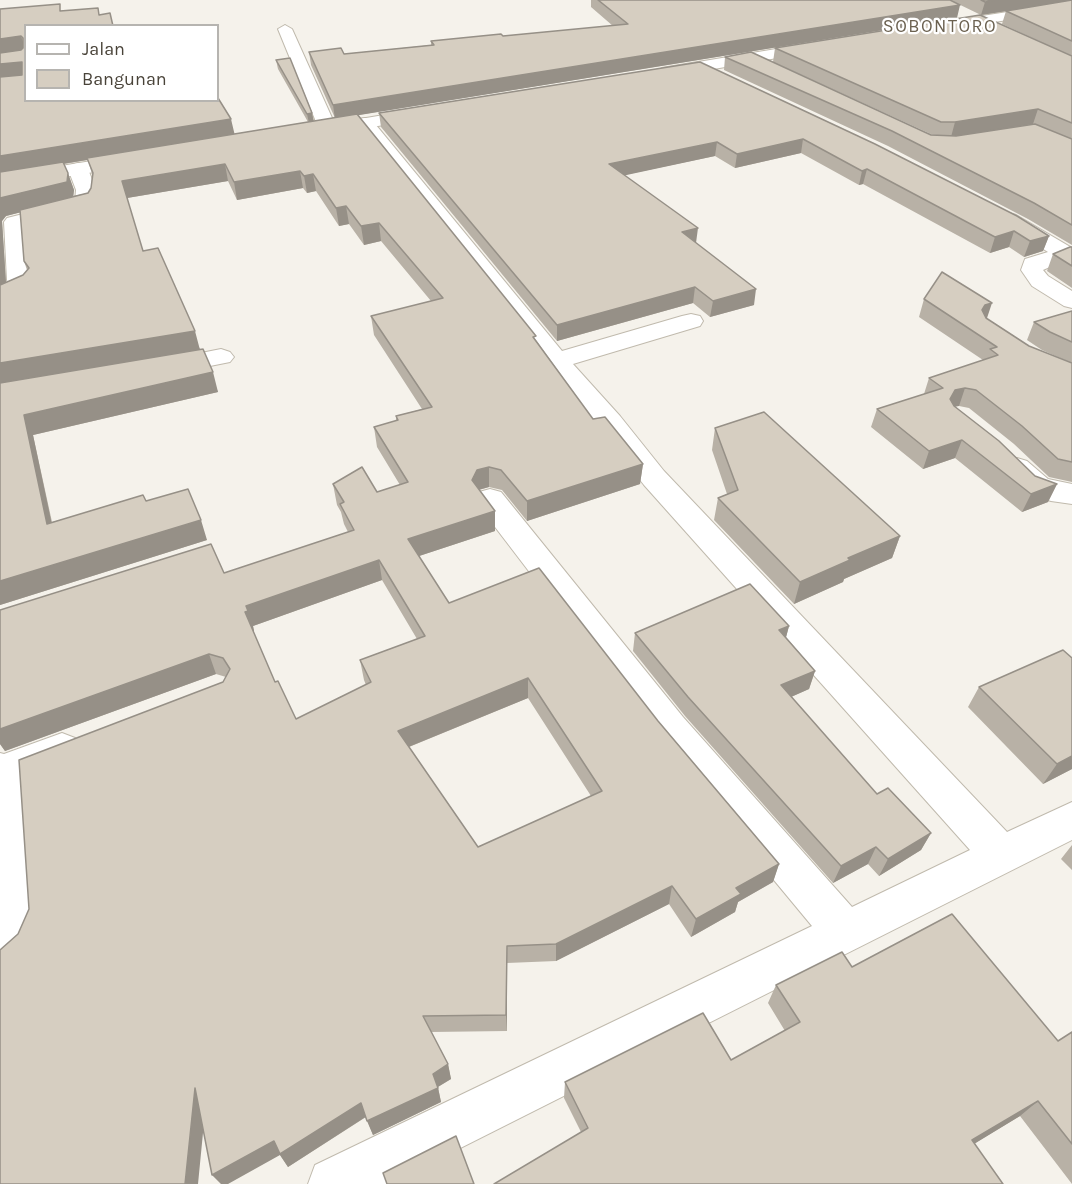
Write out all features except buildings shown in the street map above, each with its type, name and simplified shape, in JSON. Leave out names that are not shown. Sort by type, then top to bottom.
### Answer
[{"type":"street","points":[[932,28],[1072,6]]},
{"type":"street","points":[[952,8],[999,30]]},
{"type":"street","points":[[285,29],[328,129]]},
{"type":"street","points":[[641,76],[840,43]]},
{"type":"street","points":[[748,58],[780,74]]},
{"type":"street","points":[[698,66],[730,82]]},
{"type":"street","points":[[305,133],[446,109]]},
{"type":"street","points":[[366,123],[556,361],[610,422],[654,478],[1000,854]]},
{"type":"street","points":[[0,182],[146,158]]},
{"type":"street","points":[[0,298],[22,288],[9,282],[14,222],[85,205],[86,190],[78,169]]},
{"type":"street","points":[[990,209],[1069,255]]},
{"type":"street","points":[[1069,255],[1033,264],[1032,270],[1040,281],[1072,301]]},
{"type":"street","points":[[556,361],[691,321]]},
{"type":"street","points":[[140,372],[221,357]]},
{"type":"street","points":[[1003,452],[1038,486],[1051,491],[1072,494]]},
{"type":"street","points":[[490,499],[670,728],[845,932]]},
{"type":"street","points":[[0,949],[15,935],[19,926],[10,778],[2,770],[94,737]]},
{"type":"street","points":[[334,1184],[1072,820]]},
{"type":"district","name":"SOBONTORO","points":[[940,27]]}]
